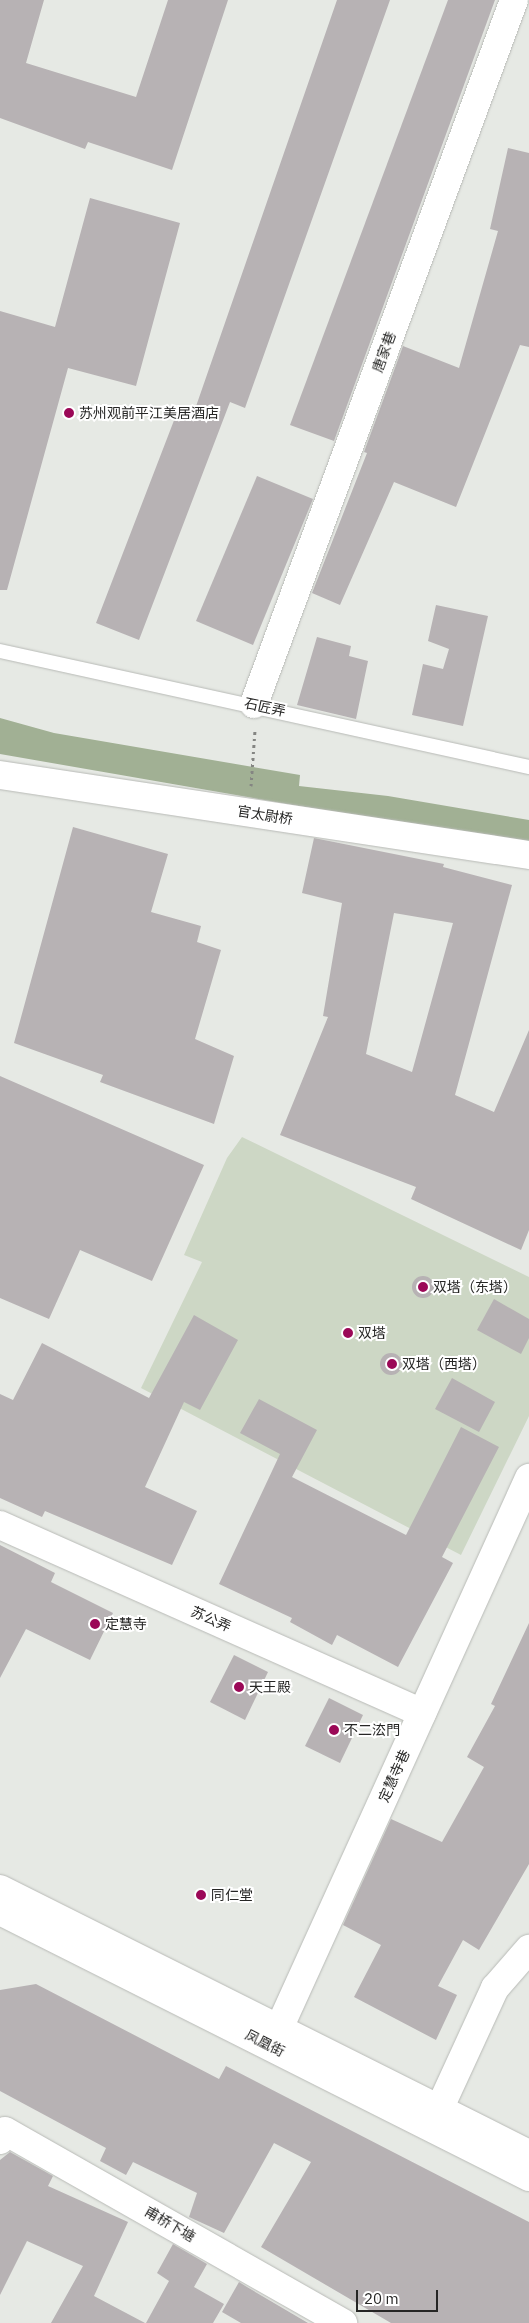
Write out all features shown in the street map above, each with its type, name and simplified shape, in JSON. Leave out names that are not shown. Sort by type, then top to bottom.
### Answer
[{"type":"street","name":"唐家巷","points":[[254,704],[514,0]]},
{"type":"street","name":"官太尉桥","points":[[0,775],[529,855]]},
{"type":"street","name":"定慧寺巷","points":[[276,2037],[529,1478]]},
{"type":"street","name":"苏公弄","points":[[0,1525],[422,1713]]},
{"type":"street","name":"凤凰街","points":[[0,1889],[276,2037],[436,2118],[529,2177]]},
{"type":"street","name":"凤凰街","points":[[0,1911],[276,2037]]},
{"type":"street","points":[[436,2118],[495,1988],[529,1949]]},
{"type":"street","name":"凤凰街","points":[[436,2118],[529,2154]]},
{"type":"street","name":"甫桥下塘","points":[[0,2140],[5,2131],[344,2323]]},
{"type":"lane","name":"石匠弄","points":[[0,651],[254,704],[529,767]]},
{"type":"path","name":"官太尉桥","points":[[250,794],[255,756]]},
{"type":"shaded area","points":[[0,718],[54,733],[300,775],[299,786],[388,796],[529,820],[529,846],[0,754]]},
{"type":"shaded area","name":"双塔","points":[[242,1137],[529,1277],[529,1416],[461,1555],[141,1388],[202,1262],[184,1255],[227,1158]]},
{"type":"building","points":[[0,0],[44,0],[26,63],[136,97],[168,0],[228,0],[172,170],[88,142],[85,149],[0,118]]},
{"type":"building","points":[[337,0],[390,0],[245,408],[230,402],[139,640],[96,623],[178,410],[193,415]]},
{"type":"building","points":[[448,0],[495,0],[334,441],[290,425]]},
{"type":"building","points":[[508,148],[529,153],[529,347],[520,345],[456,507],[394,482],[340,605],[312,593],[367,453],[364,452],[403,346],[459,368],[498,231],[490,229]]},
{"type":"building","points":[[90,198],[180,223],[136,386],[68,368],[7,590],[0,590],[0,311],[55,327]]},
{"type":"building","points":[[257,476],[313,499],[253,645],[196,621]]},
{"type":"building","points":[[436,605],[488,616],[463,726],[412,715],[423,664],[443,669],[449,649],[428,641]]},
{"type":"building","points":[[317,637],[351,646],[349,656],[368,661],[356,719],[297,705]]},
{"type":"building","points":[[73,827],[168,854],[151,912],[201,926],[197,942],[221,950],[195,1039],[234,1056],[214,1124],[100,1082],[103,1075],[14,1043]]},
{"type":"building","points":[[314,838],[444,864],[443,867],[512,885],[455,1095],[494,1112],[529,1030],[529,1230],[521,1250],[411,1199],[416,1187],[280,1135],[328,1017],[323,1016],[342,903],[302,893]],"holes":[[[394,913],[453,923],[412,1072],[366,1054]]]},
{"type":"building","points":[[0,1076],[204,1165],[152,1281],[80,1250],[49,1319],[0,1298]]},
{"type":"building","name":"双塔（东塔）","points":[[423,1276],[431,1279],[434,1287],[431,1295],[423,1298],[415,1295],[412,1287],[415,1279]]},
{"type":"building","points":[[494,1299],[529,1319],[529,1338],[521,1354],[477,1330]]},
{"type":"building","points":[[194,1315],[238,1340],[200,1410],[184,1402],[145,1487],[197,1511],[172,1565],[45,1511],[42,1517],[0,1498],[0,1394],[13,1400],[42,1343],[149,1398]]},
{"type":"building","name":"双塔（西塔）","points":[[391,1353],[399,1356],[402,1364],[399,1372],[391,1375],[383,1372],[380,1364],[383,1356]]},
{"type":"building","points":[[452,1378],[495,1402],[479,1432],[435,1409]]},
{"type":"building","points":[[259,1399],[317,1430],[292,1477],[406,1535],[461,1427],[499,1447],[442,1557],[453,1563],[398,1667],[337,1635],[332,1645],[290,1622],[292,1618],[219,1584],[280,1454],[240,1433]]},
{"type":"building","points":[[0,1545],[55,1573],[51,1582],[113,1613],[90,1660],[26,1629],[0,1678]]},
{"type":"building","points":[[529,1623],[529,1864],[479,1950],[463,1940],[438,1986],[457,1995],[436,2040],[354,1997],[381,1945],[343,1925],[391,1819],[442,1842],[484,1767],[467,1757],[495,1706],[491,1704]]},
{"type":"building","name":"天王殿","points":[[234,1655],[268,1672],[245,1720],[210,1702]]},
{"type":"building","name":"不二㳒門","points":[[329,1698],[363,1715],[340,1763],[305,1746]]},
{"type":"building","points":[[36,1984],[219,2079],[226,2066],[529,2222],[529,2323],[391,2323],[261,2247],[311,2162],[274,2143],[224,2233],[189,2217],[197,2193],[133,2162],[126,2175],[100,2161],[106,2148],[0,2091],[0,1990]]},
{"type":"building","points":[[10,2152],[53,2176],[48,2186],[128,2222],[94,2296],[145,2323],[51,2323],[83,2266],[27,2241],[0,2295],[0,2160]]},
{"type":"building","points":[[173,2244],[207,2264],[194,2287],[224,2304],[213,2323],[146,2323],[169,2281],[157,2273]]},
{"type":"building","points":[[239,2282],[308,2323],[241,2323],[222,2312]]},
{"type":"place","name":"苏州观前平江美居酒店","points":[[69,413]]},
{"type":"place","name":"双塔（东塔）","points":[[423,1287]]},
{"type":"place","name":"双塔","points":[[348,1333]]},
{"type":"place","name":"双塔（西塔）","points":[[392,1364]]},
{"type":"place","name":"定慧寺","points":[[95,1624]]},
{"type":"place","name":"天王殿","points":[[239,1687]]},
{"type":"place","name":"不二㳒門","points":[[334,1730]]},
{"type":"place","name":"同仁堂","points":[[201,1895]]}]
